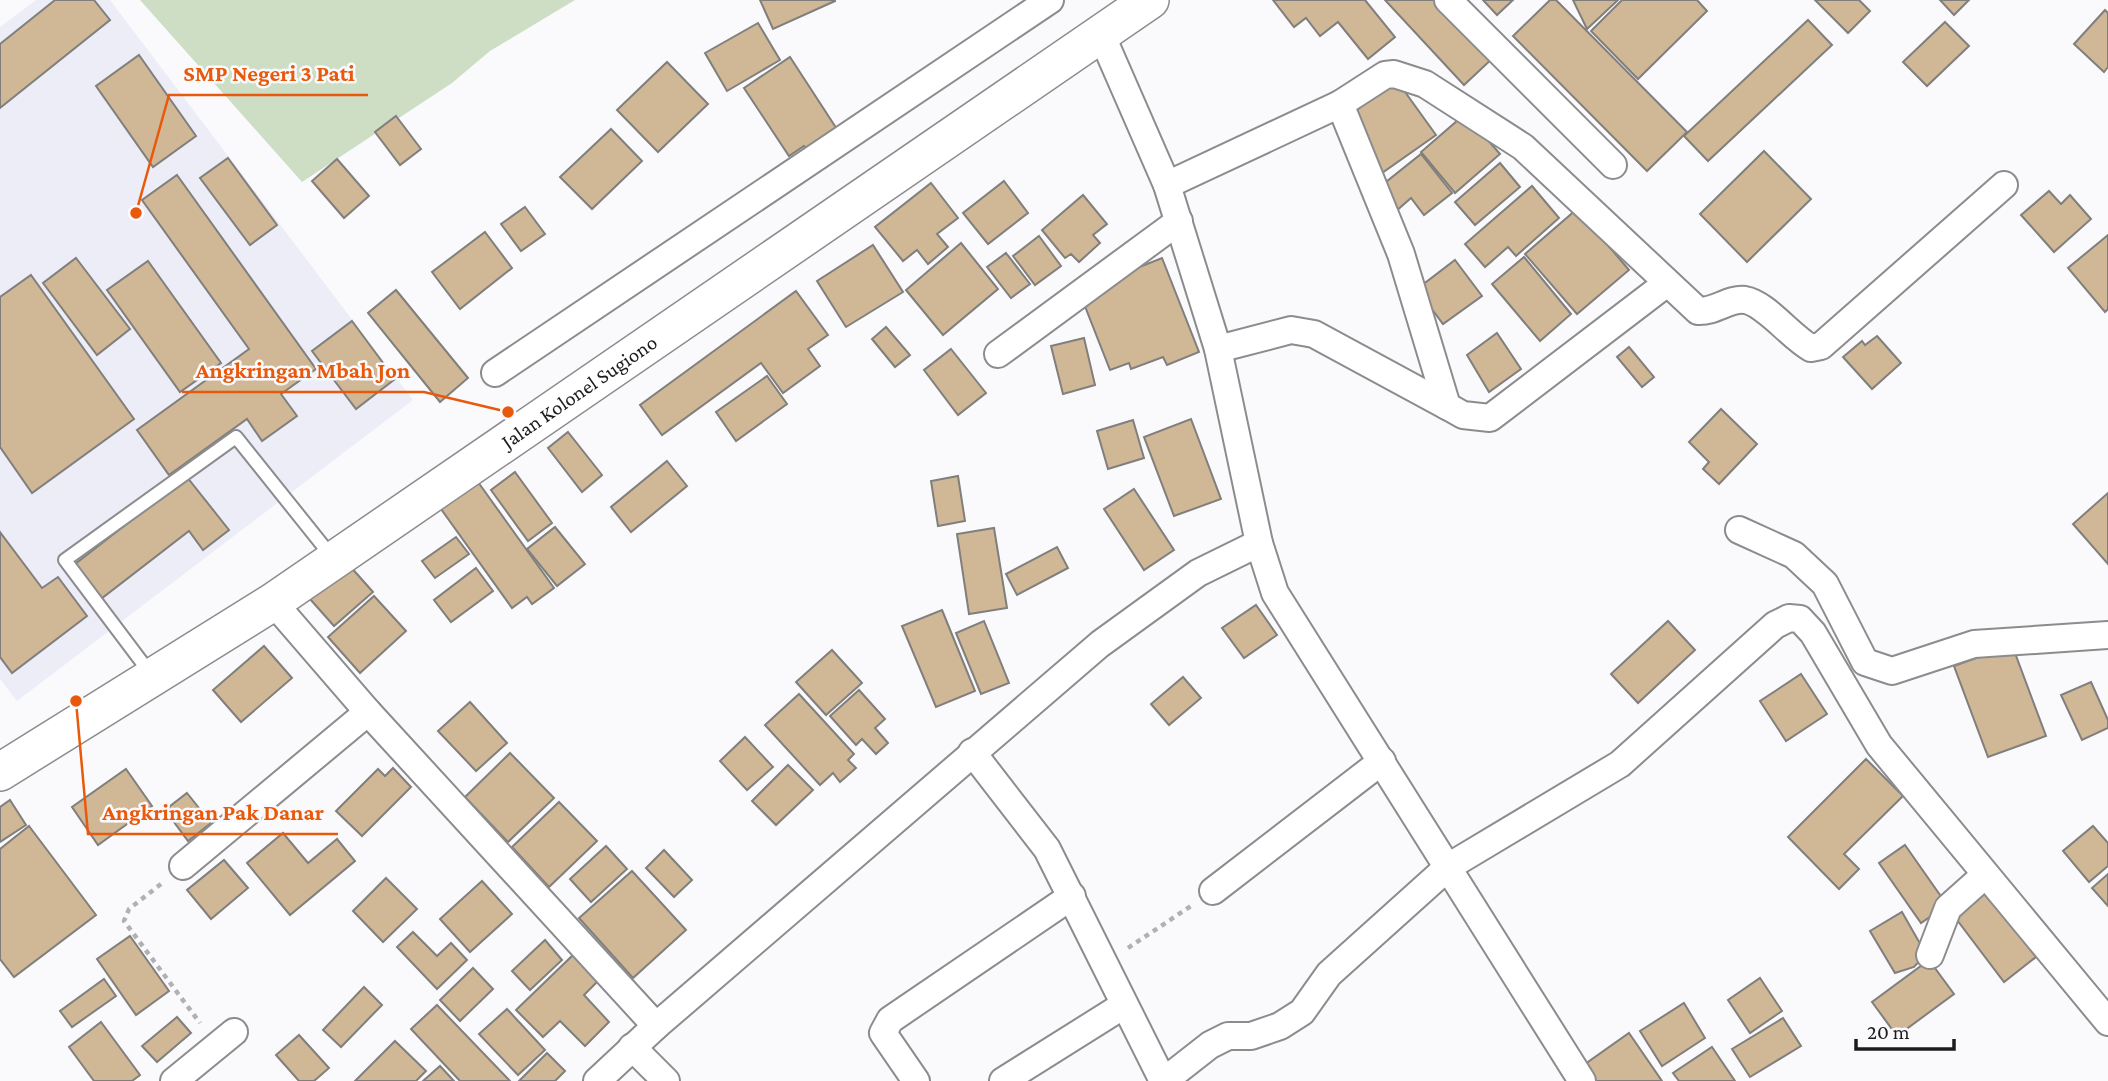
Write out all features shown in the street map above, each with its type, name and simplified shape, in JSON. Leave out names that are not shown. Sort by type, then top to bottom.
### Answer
[{"type":"main road","name":"Jalan Kolonel Sugiono","points":[[0,772],[273,603],[1147,1]]},
{"type":"street","points":[[495,373],[1050,0]]},
{"type":"street","points":[[1448,0],[1613,165]]},
{"type":"street","points":[[1101,34],[1167,185],[1179,221],[1218,349],[1259,543],[1275,593],[1582,1081]]},
{"type":"street","points":[[1167,185],[1340,104],[1385,75],[1394,74],[1424,85],[1523,147],[1698,311],[1709,312],[1743,299],[1757,304],[1796,340],[1811,348],[1821,346],[2004,186]]},
{"type":"street","points":[[1340,104],[1401,254],[1447,405]]},
{"type":"street","points":[[999,354],[1179,221]]},
{"type":"street","points":[[1218,349],[1291,330],[1314,334],[1464,415],[1490,418],[1667,283]]},
{"type":"street","points":[[1739,530],[1794,555],[1818,576],[1825,584],[1865,662],[1892,671],[1974,643],[2108,635]]},
{"type":"street","points":[[597,1081],[632,1047],[972,752],[1111,636],[1198,573],[1259,543]]},
{"type":"street","points":[[273,603],[368,712],[656,1026]]},
{"type":"street","points":[[972,752],[1047,849],[1163,1081],[1210,1045],[1228,1036],[1251,1036],[1280,1026],[1302,1012],[1329,974],[1448,867],[1620,764],[1775,625],[1789,618],[1800,619],[1814,633],[1878,745],[2108,1022]]},
{"type":"street","points":[[183,866],[368,712]]},
{"type":"street","points":[[1213,891],[1382,761]]},
{"type":"street","points":[[1930,955],[1948,908],[1985,875]]},
{"type":"street","points":[[916,1081],[883,1033],[890,1020],[1072,895]]},
{"type":"street","points":[[1003,1081],[1124,1005]]},
{"type":"street","points":[[174,1081],[226,1039]]},
{"type":"street","points":[[632,1047],[666,1081]]},
{"type":"lane","points":[[153,676],[65,560],[236,436],[334,560]]},
{"type":"path","points":[[183,866],[129,909],[124,921],[226,1039]]},
{"type":"path","points":[[1104,964],[1213,891]]},
{"type":"shaded area","points":[[36,0],[110,0],[413,400],[17,701],[0,679],[0,27]]},
{"type":"green space","points":[[140,0],[575,0],[490,51],[452,83],[302,182]]},
{"type":"building","points":[[55,0],[94,0],[110,20],[0,108],[0,44]]},
{"type":"building","points":[[760,0],[835,0],[835,1],[773,29]]},
{"type":"building","points":[[1273,0],[1365,0],[1395,37],[1368,59],[1338,22],[1320,36],[1306,18],[1294,27]]},
{"type":"building","points":[[1385,0],[1443,0],[1495,56],[1464,85]]},
{"type":"building","points":[[1483,0],[1513,0],[1497,15]]},
{"type":"building","points":[[1550,0],[1556,0],[1687,132],[1647,171],[1513,36]]},
{"type":"building","points":[[1573,0],[1618,0],[1587,29]]},
{"type":"building","points":[[1622,0],[1697,0],[1707,11],[1638,79],[1591,31]]},
{"type":"building","points":[[1815,0],[1859,0],[1870,11],[1848,33]]},
{"type":"building","points":[[1940,0],[1969,0],[1954,15]]},
{"type":"building","points":[[2105,10],[2108,13],[2108,67],[2104,72],[2074,44]]},
{"type":"building","points":[[1808,20],[1832,45],[1708,161],[1684,136]]},
{"type":"building","points":[[1945,22],[1969,46],[1927,86],[1903,62]]},
{"type":"building","points":[[758,23],[780,60],[727,91],[705,53]]},
{"type":"building","points":[[139,55],[196,136],[153,167],[96,86]]},
{"type":"building","points":[[790,57],[844,140],[813,160],[804,146],[789,156],[744,88]]},
{"type":"building","points":[[667,62],[708,104],[658,152],[617,110]]},
{"type":"building","points":[[1395,78],[1436,135],[1382,173],[1350,116]]},
{"type":"building","points":[[1465,114],[1500,154],[1455,193],[1421,152]]},
{"type":"building","points":[[396,116],[421,149],[400,165],[375,132]]},
{"type":"building","points":[[611,129],[642,161],[592,209],[560,177]]},
{"type":"building","points":[[1764,151],[1811,199],[1747,262],[1700,214]]},
{"type":"building","points":[[1421,154],[1452,193],[1424,215],[1411,198],[1395,212],[1376,190]]},
{"type":"building","points":[[228,158],[277,225],[250,245],[200,178]]},
{"type":"building","points":[[337,159],[369,196],[344,218],[312,181]]},
{"type":"building","points":[[1500,163],[1520,187],[1475,225],[1455,202]]},
{"type":"building","points":[[177,175],[316,369],[281,394],[297,416],[262,441],[247,419],[169,475],[137,430],[249,349],[142,200]]},
{"type":"building","points":[[1004,181],[1028,213],[988,244],[963,213]]},
{"type":"building","points":[[931,183],[958,218],[937,234],[948,247],[928,264],[917,250],[903,261],[875,227]]},
{"type":"building","points":[[1532,186],[1559,218],[1516,256],[1508,247],[1485,267],[1465,244]]},
{"type":"building","points":[[2049,191],[2061,204],[2070,195],[2091,219],[2054,252],[2021,215]]},
{"type":"building","points":[[1083,195],[1107,224],[1093,235],[1100,243],[1079,262],[1071,254],[1065,258],[1042,230]]},
{"type":"building","points":[[525,207],[545,234],[521,251],[501,224]]},
{"type":"building","points":[[1577,209],[1629,270],[1577,314],[1525,254]]},
{"type":"building","points":[[485,232],[512,268],[460,309],[432,272]]},
{"type":"building","points":[[2108,235],[2108,309],[2105,312],[2068,268]]},
{"type":"building","points":[[1039,236],[1061,266],[1035,285],[1013,256]]},
{"type":"building","points":[[961,243],[998,289],[943,335],[906,290]]},
{"type":"building","points":[[873,245],[903,292],[846,327],[817,281]]},
{"type":"building","points":[[1006,253],[1030,284],[1011,298],[987,267]]},
{"type":"building","points":[[1524,257],[1571,314],[1540,341],[1492,284]]},
{"type":"building","points":[[76,258],[130,329],[97,355],[43,283]]},
{"type":"building","points":[[1162,258],[1199,352],[1167,365],[1163,357],[1131,369],[1129,363],[1110,370],[1079,291]]},
{"type":"building","points":[[1455,260],[1482,296],[1443,324],[1417,289]]},
{"type":"building","points":[[148,261],[221,363],[180,392],[107,290]]},
{"type":"building","points":[[31,275],[134,419],[32,493],[0,447],[0,297]]},
{"type":"building","points":[[396,290],[468,378],[440,402],[368,313]]},
{"type":"building","points":[[796,291],[828,335],[808,349],[820,366],[783,393],[761,363],[662,435],[640,405]]},
{"type":"building","points":[[352,321],[395,379],[356,409],[312,351]]},
{"type":"building","points":[[886,327],[910,355],[895,367],[872,339]]},
{"type":"building","points":[[1497,333],[1521,369],[1489,392],[1467,355]]},
{"type":"building","points":[[1877,336],[1901,363],[1872,389],[1843,357],[1862,341],[1865,345]]},
{"type":"building","points":[[1084,338],[1095,385],[1063,394],[1051,346]]},
{"type":"building","points":[[1629,347],[1654,377],[1642,387],[1617,357]]},
{"type":"building","points":[[951,349],[986,393],[958,415],[924,370]]},
{"type":"building","points":[[767,376],[787,404],[736,441],[716,412]]},
{"type":"building","points":[[1721,409],[1757,444],[1719,484],[1703,469],[1709,462],[1689,442]]},
{"type":"building","points":[[1191,419],[1221,499],[1174,516],[1144,437]]},
{"type":"building","points":[[1133,420],[1144,458],[1108,469],[1097,431]]},
{"type":"building","points":[[568,432],[602,475],[582,492],[548,448]]},
{"type":"building","points":[[667,461],[687,486],[631,532],[611,507]]},
{"type":"building","points":[[515,472],[552,523],[528,541],[491,490]]},
{"type":"building","points":[[958,476],[965,521],[938,526],[931,481]]},
{"type":"building","points":[[187,477],[229,530],[203,550],[189,531],[97,602],[70,568]]},
{"type":"building","points":[[478,482],[554,588],[532,604],[527,597],[512,608],[441,509]]},
{"type":"building","points":[[1134,489],[1174,550],[1144,570],[1104,509]]},
{"type":"building","points":[[2108,493],[2108,564],[2073,524]]},
{"type":"building","points":[[555,527],[585,564],[557,586],[527,549]]},
{"type":"building","points":[[994,528],[1007,608],[969,614],[957,534]]},
{"type":"building","points":[[0,532],[42,588],[58,577],[87,616],[12,673],[0,657]]},
{"type":"building","points":[[456,537],[469,554],[435,578],[422,561]]},
{"type":"building","points":[[1057,547],[1068,568],[1017,595],[1006,574]]},
{"type":"building","points":[[349,565],[373,592],[334,626],[310,599]]},
{"type":"building","points":[[476,568],[493,591],[451,622],[434,600]]},
{"type":"building","points":[[374,596],[406,631],[360,673],[328,637]]},
{"type":"building","points":[[1256,605],[1277,635],[1244,658],[1222,628]]},
{"type":"building","points":[[942,610],[975,691],[936,707],[902,626]]},
{"type":"building","points":[[984,621],[1009,683],[981,694],[956,633]]},
{"type":"building","points":[[1668,621],[1695,650],[1638,703],[1611,674]]},
{"type":"building","points":[[2012,645],[2046,736],[1988,757],[1954,666]]},
{"type":"building","points":[[264,646],[292,678],[241,722],[213,690]]},
{"type":"building","points":[[832,650],[862,683],[826,715],[796,682]]},
{"type":"building","points":[[1801,674],[1827,714],[1786,741],[1760,701]]},
{"type":"building","points":[[1183,677],[1201,698],[1169,725],[1151,704]]},
{"type":"building","points":[[2091,682],[2108,720],[2108,728],[2082,740],[2061,695]]},
{"type":"building","points":[[859,690],[885,719],[875,728],[888,743],[876,754],[862,739],[856,745],[830,716]]},
{"type":"building","points":[[799,694],[854,754],[848,760],[856,768],[840,782],[833,773],[820,785],[765,725]]},
{"type":"building","points":[[470,702],[507,743],[476,771],[438,731]]},
{"type":"building","points":[[745,737],[773,767],[747,790],[720,761]]},
{"type":"building","points":[[510,753],[554,798],[508,842],[465,797]]},
{"type":"building","points":[[1866,759],[1903,796],[1844,854],[1859,869],[1839,889],[1788,837]]},
{"type":"building","points":[[788,765],[813,790],[776,825],[752,801]]},
{"type":"building","points":[[393,768],[411,787],[362,836],[336,811],[378,769],[385,776]]},
{"type":"building","points":[[126,769],[152,806],[98,845],[72,807]]},
{"type":"building","points":[[187,793],[211,823],[188,841],[165,810]]},
{"type":"building","points":[[10,800],[26,825],[0,842],[0,807]]},
{"type":"building","points":[[559,802],[597,841],[549,887],[512,847]]},
{"type":"building","points":[[29,826],[96,915],[14,977],[0,959],[0,849]]},
{"type":"building","points":[[2093,826],[2108,843],[2108,866],[2089,882],[2063,851]]},
{"type":"building","points":[[283,833],[308,863],[337,839],[355,861],[290,915],[247,863]]},
{"type":"building","points":[[1905,845],[1947,905],[1921,923],[1879,863]]},
{"type":"building","points":[[606,846],[627,869],[591,902],[570,879]]},
{"type":"building","points":[[664,850],[692,880],[674,897],[646,868]]},
{"type":"building","points":[[224,860],[248,888],[211,919],[187,890]]},
{"type":"building","points":[[632,871],[686,930],[633,978],[579,918]]},
{"type":"building","points":[[2108,874],[2108,906],[2092,888]]},
{"type":"building","points":[[386,878],[417,909],[383,942],[353,911]]},
{"type":"building","points":[[482,881],[512,914],[470,952],[440,919]]},
{"type":"building","points":[[1982,888],[2036,957],[2004,982],[1951,912]]},
{"type":"building","points":[[1902,912],[1926,954],[1914,967],[1895,973],[1870,931]]},
{"type":"building","points":[[413,932],[437,956],[451,943],[467,960],[437,989],[397,947]]},
{"type":"building","points":[[130,936],[169,991],[136,1015],[97,959]]},
{"type":"building","points":[[545,940],[562,960],[530,990],[512,971]]},
{"type":"building","points":[[573,955],[598,981],[584,995],[609,1022],[585,1046],[560,1021],[543,1037],[516,1010]]},
{"type":"building","points":[[1929,960],[1954,994],[1897,1036],[1872,1002]]},
{"type":"building","points":[[473,968],[493,989],[460,1021],[440,1000]]},
{"type":"building","points":[[1760,978],[1782,1011],[1750,1033],[1728,1000]]},
{"type":"building","points":[[104,979],[116,996],[72,1027],[60,1011]]},
{"type":"building","points":[[364,987],[382,1005],[341,1047],[323,1030]]},
{"type":"building","points":[[1684,1003],[1705,1038],[1662,1066],[1640,1031]]},
{"type":"building","points":[[437,1005],[510,1081],[460,1081],[411,1029]]},
{"type":"building","points":[[507,1009],[545,1050],[518,1075],[479,1034]]},
{"type":"building","points":[[177,1017],[191,1033],[157,1062],[142,1046]]},
{"type":"building","points":[[1783,1018],[1801,1046],[1750,1077],[1732,1049]]},
{"type":"building","points":[[101,1022],[140,1075],[132,1081],[94,1081],[69,1047]]},
{"type":"building","points":[[1629,1033],[1662,1081],[1586,1081],[1578,1069]]},
{"type":"building","points":[[299,1035],[329,1068],[314,1081],[299,1081],[276,1055]]},
{"type":"building","points":[[395,1041],[426,1071],[416,1081],[355,1081]]},
{"type":"building","points":[[1712,1047],[1735,1081],[1679,1081],[1673,1073]]},
{"type":"building","points":[[547,1053],[565,1071],[555,1081],[519,1081]]},
{"type":"building","points":[[440,1066],[454,1081],[423,1081]]},
{"type":"place","name":"SMP Negeri 3 Pati","points":[[136,213]]},
{"type":"place","name":"Angkringan Mbah Jon","points":[[508,412]]},
{"type":"place","name":"Angkringan Pak Danar","points":[[76,701]]}]
